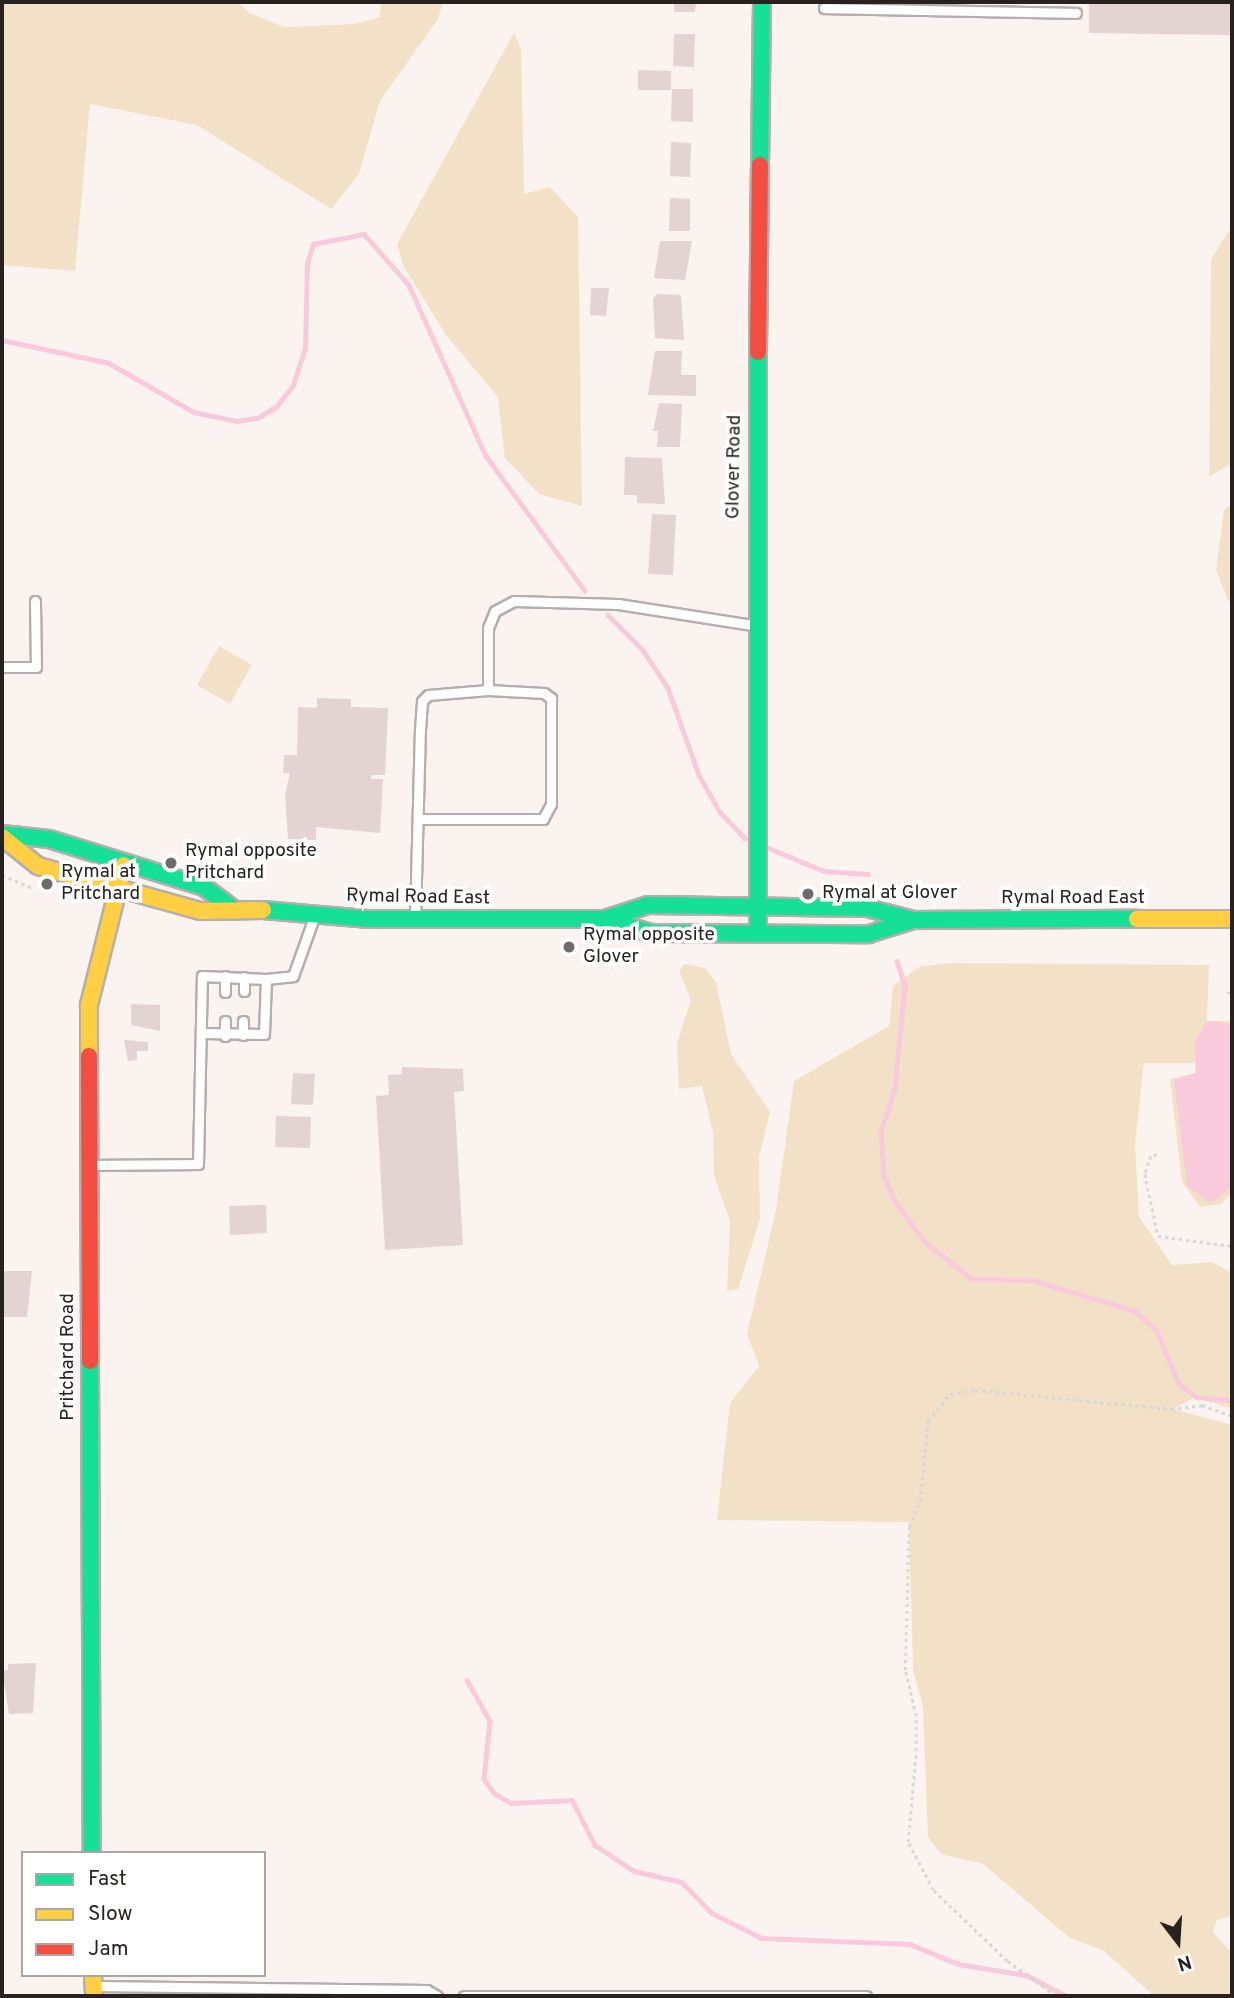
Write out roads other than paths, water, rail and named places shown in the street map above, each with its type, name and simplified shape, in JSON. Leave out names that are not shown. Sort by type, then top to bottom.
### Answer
[{"type":"main road","name":"Glover Road","points":[[758,933],[754,625],[762,2]]},
{"type":"main road","name":"Rymal Road East","points":[[2,836],[37,866],[116,892],[200,911],[231,907],[314,917],[415,920],[604,919],[651,933],[869,934],[913,920]]},
{"type":"main road","name":"Rymal Road East","points":[[2,836],[49,839],[124,865],[204,887],[231,907]]},
{"type":"main road","name":"Pritchard Road","points":[[92,1851],[89,1005],[124,865]]},
{"type":"main road","name":"Rymal Road East","points":[[604,919],[649,905],[867,908],[913,920],[1232,919]]},
{"type":"lane","points":[[824,8],[943,6],[1076,13]]},
{"type":"lane","points":[[2,667],[36,667],[35,601]]},
{"type":"lane","points":[[488,690],[488,628],[495,611],[513,601],[618,604],[754,625]]},
{"type":"lane","points":[[415,920],[418,819],[422,701],[428,695],[488,690],[544,692],[551,698],[547,811],[543,818],[418,819]]},
{"type":"lane","points":[[90,1165],[198,1164],[202,976],[266,979],[293,976],[314,917]]},
{"type":"lane","points":[[225,976],[225,992]]},
{"type":"lane","points":[[244,977],[244,991]]},
{"type":"lane","points":[[202,1033],[225,1036],[264,1034],[266,979]]},
{"type":"lane","points":[[225,1021],[225,1036]]},
{"type":"lane","points":[[243,1021],[243,1035]]},
{"type":"lane","points":[[94,1986],[427,1990],[437,1996]]},
{"type":"lane","points":[[464,1996],[866,1996]]},
{"type":"waterway","points":[[2,340],[109,363],[194,412],[237,421],[257,418],[276,407],[293,385],[305,349],[307,263],[313,244],[364,234],[409,285],[486,456],[585,591]]},
{"type":"waterway","points":[[608,615],[643,650],[668,688],[699,775],[720,812],[745,838]]},
{"type":"waterway","points":[[764,846],[824,871],[868,874]]},
{"type":"waterway","points":[[897,961],[905,985],[895,1089],[881,1132],[884,1176],[895,1201],[925,1242],[972,1279],[1033,1280],[1135,1311],[1157,1331],[1179,1384],[1196,1397],[1232,1400]]},
{"type":"waterway","points":[[467,1680],[490,1721],[484,1779],[494,1793],[511,1803],[572,1800],[595,1845],[634,1871],[682,1882],[712,1913],[762,1938],[910,1944],[958,1964],[1026,1975],[1067,1996]]},
{"type":"place","name":"Rymal opposite Pritchard","points":[[171,863]]},
{"type":"place","name":"Rymal at Pritchard","points":[[47,884]]},
{"type":"place","name":"Rymal at Glover","points":[[808,894]]},
{"type":"place","name":"Rymal opposite Glover","points":[[569,947]]}]
